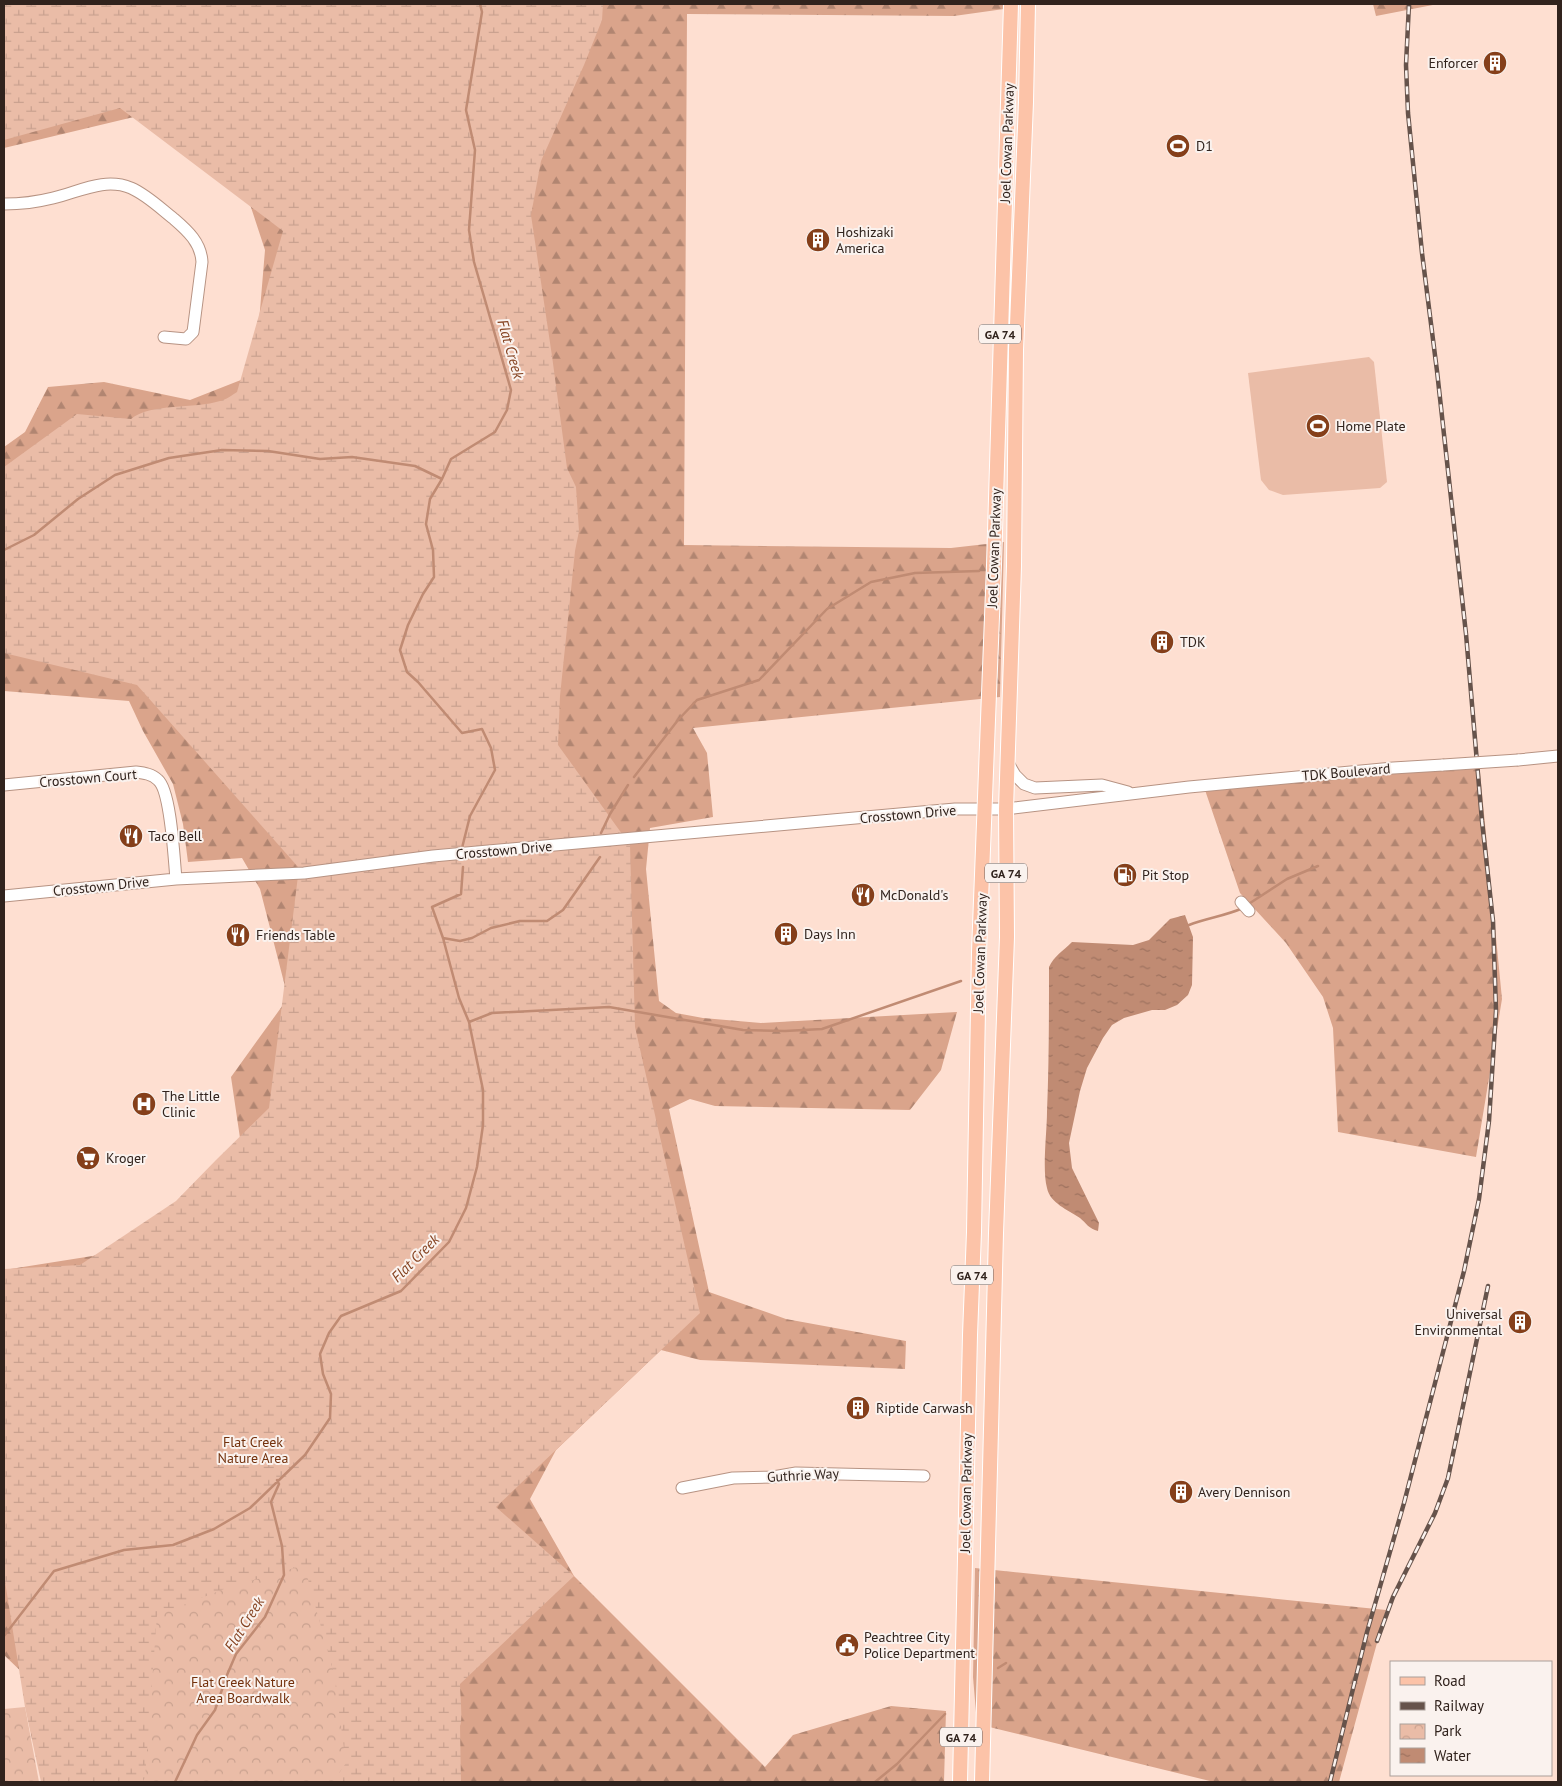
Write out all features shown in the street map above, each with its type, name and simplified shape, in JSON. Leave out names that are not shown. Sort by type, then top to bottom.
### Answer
[{"type":"main road","name":"Joel Cowan Parkway","points":[[960,1782],[979,952],[994,565],[999,349],[1011,4]]},
{"type":"main road","name":"Joel Cowan Parkway","points":[[982,1782],[996,1233],[1007,937],[1006,809],[1014,566],[1016,350],[1028,4]]},
{"type":"street","points":[[1009,103],[1026,102]]},
{"type":"street","points":[[4,204],[53,198],[81,189],[108,184],[130,188],[146,196],[157,205],[196,242],[201,253],[202,262],[193,332],[186,338],[164,337]]},
{"type":"street","name":"TDK Boulevard","points":[[1006,809],[1373,769],[1558,756]]},
{"type":"street","name":"TDK Boulevard","points":[[1007,761],[1014,775],[1024,784],[1035,788],[1102,785],[1134,794]]},
{"type":"street","name":"Crosstown Court","points":[[4,785],[136,772],[148,774],[159,780],[166,795],[176,879]]},
{"type":"street","name":"Crosstown Drive","points":[[4,896],[176,879],[304,873],[441,855],[948,810],[1006,809]]},
{"type":"street","name":"Guthrie Way","points":[[682,1488],[733,1478],[774,1477],[796,1473],[924,1476]]},
{"type":"green space","name":"Flat Creek Nature Area","points":[[4,4],[1004,4],[1004,9],[954,16],[687,14],[684,545],[951,548],[1004,542],[1000,697],[693,728],[707,753],[713,817],[650,828],[646,869],[659,1001],[676,1013],[703,1018],[761,1023],[957,1012],[941,1070],[910,1110],[715,1106],[690,1099],[669,1109],[709,1292],[786,1319],[906,1341],[905,1369],[700,1360],[661,1350],[556,1450],[530,1499],[574,1576],[765,1767],[793,1735],[891,1706],[946,1711],[944,1782],[46,1782],[29,1679],[4,1655],[4,1270],[105,1254],[185,1199],[240,1138],[231,1077],[288,998],[260,889],[242,858],[188,862],[183,824],[173,784],[143,731],[129,701],[4,691],[4,447],[25,432],[48,387],[104,382],[190,400],[251,376],[258,334],[265,250],[242,180],[138,116],[4,148]]},
{"type":"green space","name":"Flat Creek Nature Area","points":[[4,4],[603,4],[602,20],[541,161],[531,215],[567,468],[576,487],[579,531],[575,551],[560,696],[558,745],[630,845],[635,1027],[700,1313],[496,1507],[574,1576],[460,1684],[461,1782],[41,1782],[25,1707],[4,1575],[4,1269],[80,1265],[176,1201],[269,1108],[299,868],[137,685],[4,653],[4,467],[77,414],[131,419],[139,414],[161,408],[210,403],[227,399],[237,392],[283,231],[120,108],[4,140]]},
{"type":"green space","points":[[1373,4],[1438,4],[1376,16]]},
{"type":"green space","name":"Home Plate","points":[[1369,357],[1374,362],[1387,482],[1380,488],[1283,495],[1269,490],[1261,480],[1248,373]]},
{"type":"green space","points":[[1479,762],[1502,999],[1476,1157],[1338,1132],[1333,1028],[1323,997],[1286,943],[1240,893],[1205,790]]},
{"type":"green space","name":"Flat Creek Nature Area Boardwalk","points":[[304,1565],[334,1674],[346,1763],[333,1782],[142,1782],[145,1778],[157,1615],[227,1588]]},
{"type":"green space","points":[[975,1568],[1386,1610],[1339,1782],[1214,1782],[977,1724],[973,1677]]},
{"type":"green space","points":[[25,1707],[39,1782],[4,1782],[4,1709]]},
{"type":"water","points":[[1185,915],[1193,937],[1192,985],[1188,995],[1177,1005],[1165,1010],[1152,1010],[1124,1018],[1112,1025],[1087,1068],[1080,1091],[1069,1143],[1072,1168],[1099,1223],[1098,1231],[1056,1202],[1047,1188],[1045,1161],[1049,967],[1056,957],[1072,942],[1133,945],[1149,940],[1170,919]]},
{"type":"waterway","name":"Flat Creek","points":[[462,848],[470,816],[495,770],[491,748],[482,729],[462,733],[407,672],[400,650],[408,625],[423,594],[434,577],[433,550],[426,524],[430,499],[451,459],[495,432],[507,410],[511,390],[474,262],[469,230],[475,150],[466,110],[482,12],[480,4]]},
{"type":"waterway","points":[[4,550],[34,535],[78,499],[115,475],[169,458],[222,450],[268,451],[320,459],[352,457],[415,466],[442,479]]},
{"type":"waterway","points":[[634,777],[678,720],[697,700],[759,680],[827,609],[871,582],[915,573],[979,571]]},
{"type":"waterway","points":[[601,833],[628,785]]},
{"type":"waterway","points":[[443,938],[460,941],[472,938],[491,928],[520,921],[547,921],[563,910],[600,857]]},
{"type":"waterway","points":[[1247,905],[1287,879],[1318,866]]},
{"type":"waterway","name":"Flat Creek","points":[[4,1636],[54,1571],[124,1550],[173,1545],[214,1529],[250,1508],[305,1455],[330,1418],[331,1394],[323,1374],[320,1354],[329,1333],[341,1316],[401,1291],[449,1242],[466,1208],[477,1167],[483,1125],[483,1090],[469,1022],[459,998],[443,938],[432,907],[461,894],[463,867]]},
{"type":"waterway","points":[[1189,925],[1243,908]]},
{"type":"waterway","points":[[469,1022],[492,1013],[609,1007],[743,1030],[785,1031],[822,1029],[961,981]]},
{"type":"waterway","name":"Flat Creek","points":[[175,1782],[197,1735],[215,1710],[236,1654],[265,1617],[284,1575],[282,1546],[271,1502],[279,1484],[277,1480]]},
{"type":"waterway","points":[[998,1668],[1006,1663]]},
{"type":"waterway","points":[[875,1782],[897,1764],[945,1714]]},
{"type":"railway","points":[[1330,1782],[1367,1632],[1404,1503],[1464,1271],[1479,1199],[1489,1121],[1496,1011],[1493,921],[1482,821],[1466,634],[1422,253],[1408,113],[1406,65],[1409,4]]},
{"type":"railway","points":[[1377,1641],[1393,1597],[1435,1513],[1448,1478],[1488,1286]]},
{"type":"place","name":"Enforcer","points":[[1495,63]]},
{"type":"place","name":"D1","points":[[1178,146]]},
{"type":"place","name":"Hoshizaki America","points":[[818,240]]},
{"type":"place","name":"Home Plate","points":[[1318,426]]},
{"type":"place","name":"TDK","points":[[1162,642]]},
{"type":"place","name":"Taco Bell","points":[[131,836]]},
{"type":"place","name":"Pit Stop","points":[[1125,875]]},
{"type":"place","name":"McDonald's","points":[[863,895]]},
{"type":"place","name":"Days Inn","points":[[786,934]]},
{"type":"place","name":"Friends Table","points":[[238,935]]},
{"type":"place","name":"The Little Clinic","points":[[144,1104]]},
{"type":"place","name":"Kroger","points":[[88,1158]]},
{"type":"place","name":"Universal Environmental","points":[[1520,1322]]},
{"type":"place","name":"Riptide Carwash","points":[[858,1408]]},
{"type":"place","name":"Avery Dennison","points":[[1181,1492]]},
{"type":"place","name":"Peachtree City Police Department","points":[[847,1645]]}]
